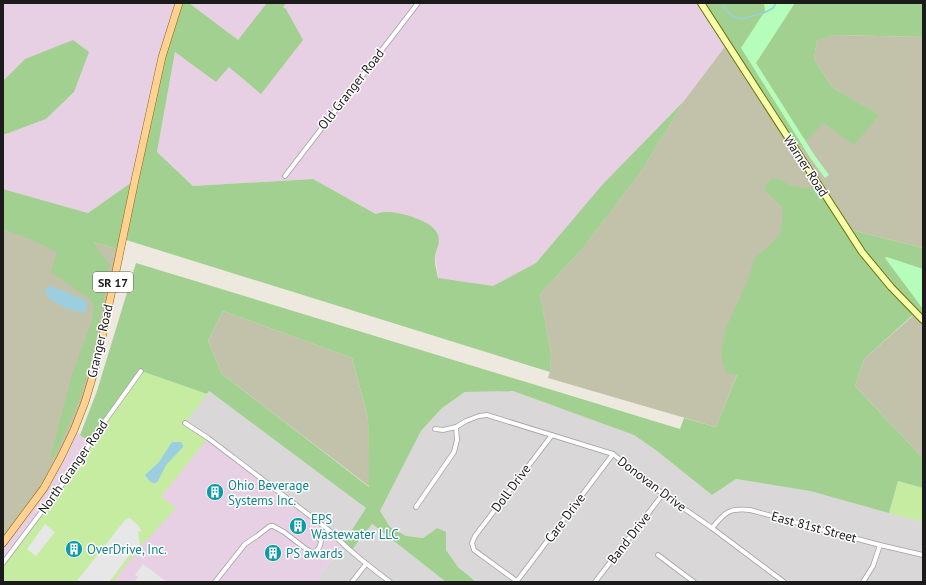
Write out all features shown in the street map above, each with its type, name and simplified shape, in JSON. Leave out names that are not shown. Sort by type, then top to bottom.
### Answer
[{"type":"main road","name":"Granger Road","points":[[3,543],[44,488],[74,430],[85,402],[97,362],[162,57],[179,3]]},
{"type":"main road","name":"Warner Road","points":[[701,3],[862,252],[891,287],[923,320]]},
{"type":"street","name":"Old Granger Road","points":[[285,176],[418,3]]},
{"type":"street","name":"North Granger Road","points":[[3,562],[67,478],[100,428],[141,371]]},
{"type":"street","name":"Donovan Drive","points":[[435,429],[443,430],[456,427],[466,420],[488,415],[613,454],[663,494],[712,528],[784,582]]},
{"type":"street","points":[[185,423],[208,438],[330,531],[366,564],[390,582]]},
{"type":"street","points":[[416,507],[454,452],[457,440],[456,427]]},
{"type":"street","name":"Doll Drive","points":[[517,582],[474,550],[472,543],[475,536],[552,435]]},
{"type":"street","name":"Care Drive","points":[[517,582],[613,454]]},
{"type":"street","name":"Band Drive","points":[[595,582],[663,494]]},
{"type":"street","name":"East 81st Street","points":[[712,528],[722,516],[730,511],[739,509],[750,510],[923,555]]},
{"type":"street","points":[[215,582],[244,544],[258,536],[270,526],[284,532],[313,553],[317,551],[321,545],[321,540],[314,535]]},
{"type":"street","points":[[863,582],[873,566],[880,545]]},
{"type":"street","points":[[658,555],[694,582]]},
{"type":"street","points":[[352,582],[366,564]]},
{"type":"shaded area","points":[[3,3],[701,3],[747,76],[548,378],[550,372],[444,311],[433,245],[313,179],[193,186],[157,152],[175,52],[135,180],[88,213],[3,189],[3,134],[46,119],[74,92],[25,59],[3,81]]},
{"type":"shaded area","points":[[835,35],[923,37],[923,248],[847,229],[815,180],[716,427],[548,378],[550,372],[551,354],[540,294],[583,248],[642,170],[684,101],[727,44],[824,123],[878,115],[832,87],[814,59],[817,39]]},
{"type":"shaded area","points":[[3,215],[120,250],[97,362],[61,457],[3,543]]},
{"type":"shaded area","points":[[223,311],[352,358],[368,418],[370,487],[222,374],[208,341]]},
{"type":"shaded area","points":[[916,313],[923,320],[923,458],[855,386],[864,359]]},
{"type":"shaded area","points":[[209,391],[366,508],[344,544],[351,551],[371,524],[446,582],[315,582],[343,545],[185,423]]},
{"type":"shaded area","points":[[513,391],[634,435],[657,451],[712,495],[736,479],[810,491],[923,522],[923,582],[476,582],[458,567],[446,550],[437,528],[423,538],[406,536],[390,527],[380,511],[421,431],[442,408],[465,392]]},
{"type":"shaded area","points":[[207,394],[185,422],[330,531],[343,544],[315,582],[3,582],[3,543],[74,430],[90,442]]},
{"type":"shaded area","points":[[130,518],[138,525],[142,532],[138,531],[140,547],[138,550],[134,549],[109,582],[76,582],[125,520]]},
{"type":"shaded area","points":[[45,524],[55,532],[36,556],[27,549]]},
{"type":"shaded area","points":[[143,564],[167,582],[134,582],[138,577],[135,575]]},
{"type":"green space","points":[[179,3],[189,3],[238,40],[267,3],[286,3],[283,7],[286,9],[303,40],[261,94],[229,67],[216,82],[175,52],[157,152],[193,186],[313,179],[376,214],[392,212],[407,215],[423,221],[435,230],[439,238],[435,258],[438,278],[493,286],[536,263],[603,184],[684,101],[642,170],[583,248],[540,294],[551,354],[550,372],[123,239],[120,250],[93,242],[110,264],[102,308],[88,372],[81,394],[59,447],[52,459],[51,455],[72,375],[92,321],[94,305],[90,299],[51,272],[57,252],[30,239],[3,229],[3,189],[88,213],[135,180]]},
{"type":"green space","points":[[701,3],[923,3],[923,37],[835,35],[817,40],[814,59],[832,87],[879,115],[854,145],[824,123],[796,151]]},
{"type":"green space","points":[[764,3],[795,3],[756,63],[815,156],[829,175],[825,178],[811,159],[741,48],[765,11]]},
{"type":"green space","points":[[73,40],[89,52],[74,92],[46,119],[3,134],[3,81],[25,59]]},
{"type":"green space","points":[[773,178],[781,180],[789,185],[811,189],[815,179],[847,229],[923,248],[923,320],[915,313],[864,359],[855,386],[923,458],[923,488],[898,481],[889,513],[810,491],[736,479],[712,495],[657,451],[634,435],[513,391],[465,392],[442,408],[421,431],[380,511],[390,527],[406,536],[423,538],[437,528],[446,532],[446,550],[458,567],[476,582],[446,582],[372,524],[351,551],[343,544],[366,508],[209,391],[207,394],[141,371],[90,442],[80,435],[97,391],[136,263],[680,429],[684,418],[716,427],[737,375],[726,373],[721,356],[726,328],[748,280],[755,257],[766,249],[780,234],[783,208],[765,190],[766,184]],"holes":[[[223,311],[352,358],[368,418],[369,487],[222,374],[208,341]]]},
{"type":"green space","points":[[887,257],[923,269],[923,309],[885,258]]},
{"type":"green space","points":[[141,371],[207,394],[185,423],[208,438],[161,497],[176,508],[148,539],[141,544],[113,582],[3,582],[3,563],[67,478]]},
{"type":"green space","points":[[898,481],[923,488],[923,522],[889,513]]},
{"type":"water","points":[[50,286],[83,299],[87,302],[85,312],[71,310],[50,299],[45,290]]},
{"type":"water","points":[[172,442],[181,442],[183,447],[166,465],[158,481],[156,483],[152,483],[145,475],[159,462]]},
{"type":"waterway","points":[[722,3],[732,16],[741,19],[764,13],[773,8],[776,3]]},
{"type":"place","name":"Ohio Beverage Systems Inc.","points":[[215,492]]},
{"type":"place","name":"EPS Wastewater LLC","points":[[298,526]]},
{"type":"place","name":"OverDrive, Inc.","points":[[74,549]]},
{"type":"place","name":"PS awards","points":[[273,553]]}]
